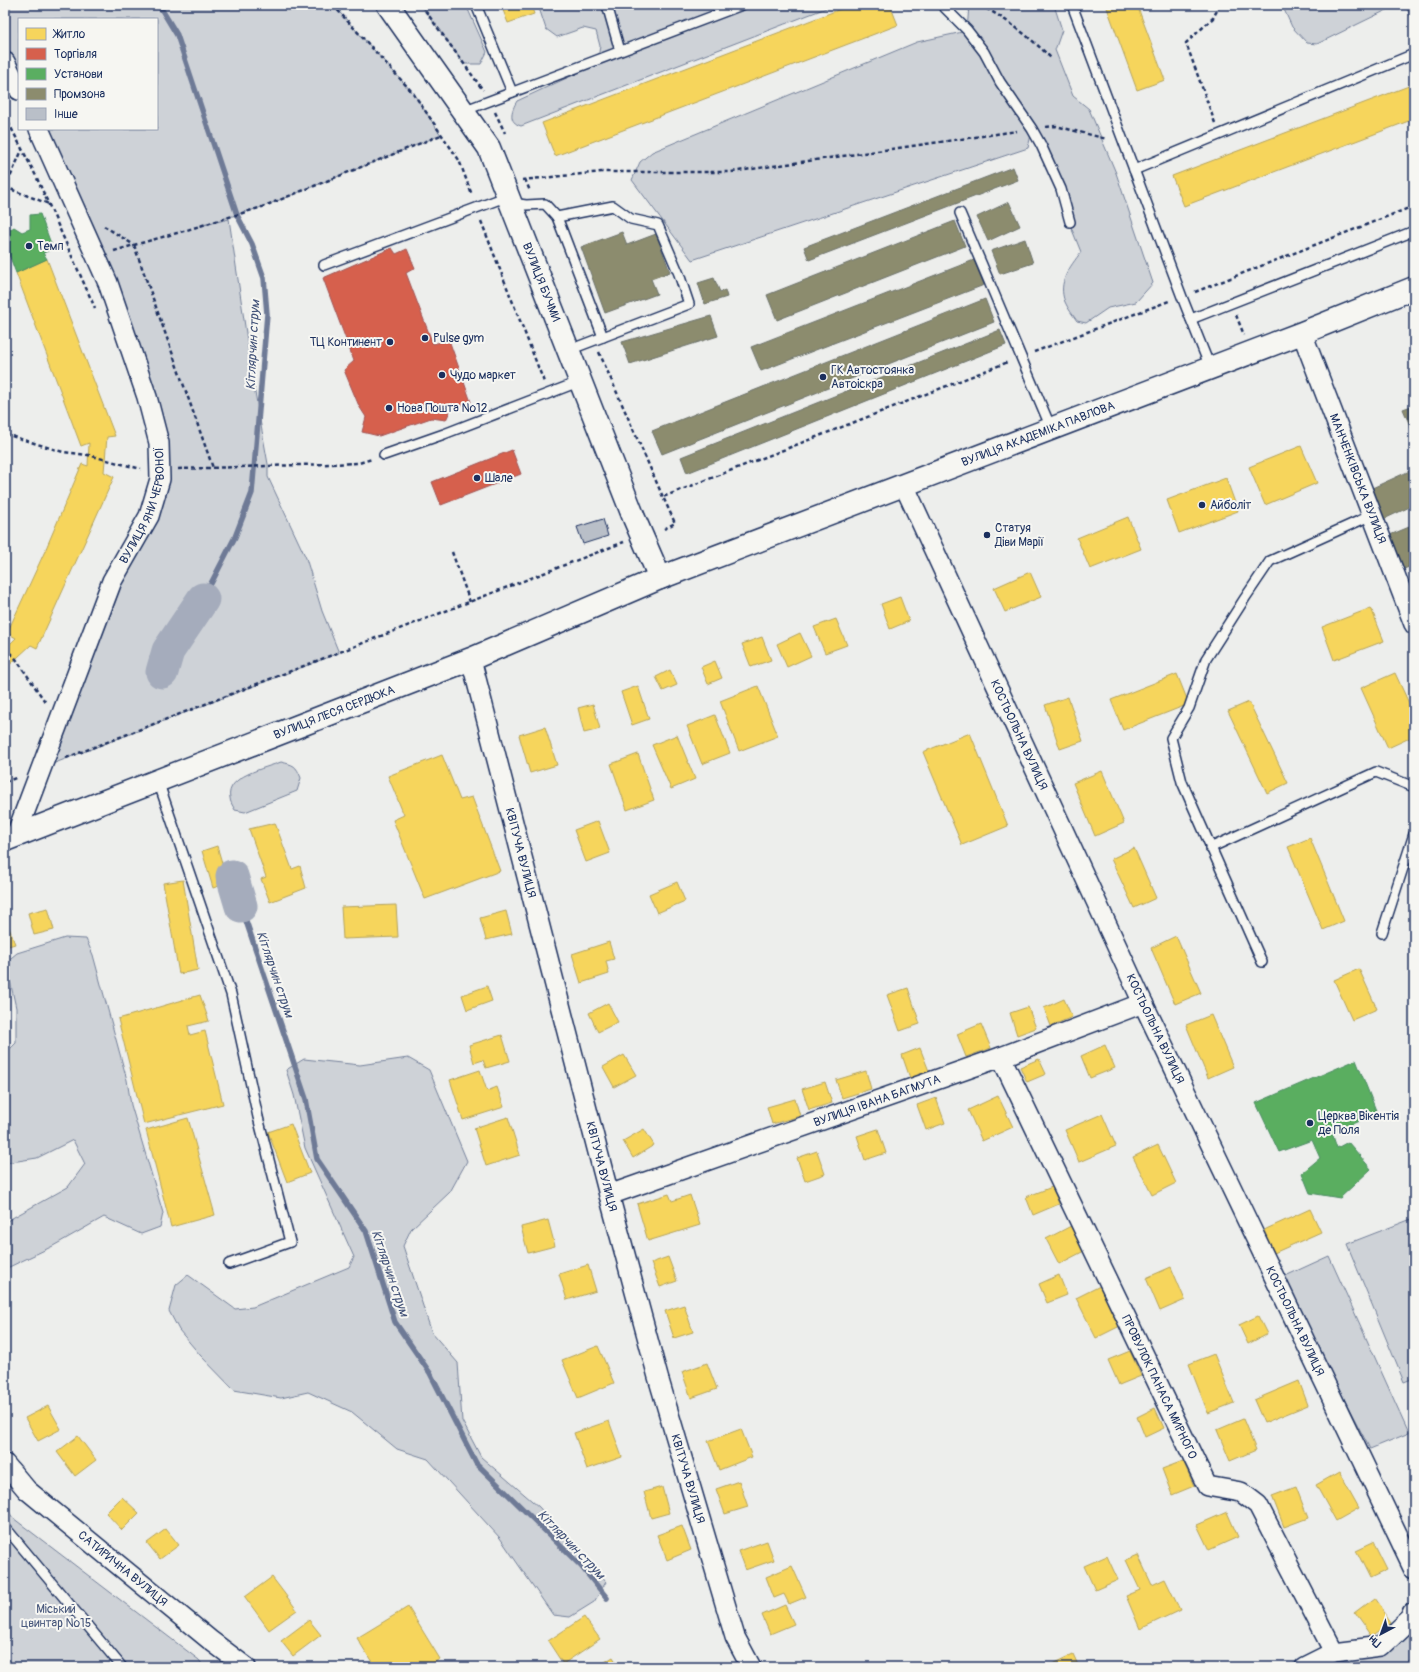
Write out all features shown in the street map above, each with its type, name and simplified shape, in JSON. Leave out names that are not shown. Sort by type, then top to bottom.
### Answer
[{"type":"main road","name":"ВУЛИЦЯ БУЧМИ","points":[[388,5],[489,148],[634,518],[660,578]]},
{"type":"main road","name":"ВУЛИЦЯ АКАДЕМІКА ПАВЛОВА","points":[[660,578],[1302,333],[1414,288]]},
{"type":"main road","name":"ВУЛИЦЯ ЛЕСЯ СЕРДЮКА","points":[[11,838],[471,659],[660,578]]},
{"type":"street","points":[[5,62],[18,88]]},
{"type":"street","name":"ВУЛИЦЯ ЯНИ ЧЕРВОНОЇ","points":[[11,838],[42,768],[112,581],[149,516],[160,479],[159,443],[147,397],[108,282],[39,130]]},
{"type":"street","name":"МАНЧЕНКІВСЬКА ВУЛИЦЯ","points":[[1302,333],[1414,624]]},
{"type":"street","name":"КОСТЬОЛЬНА ВУЛИЦЯ","points":[[904,485],[1143,1003],[1414,1568]]},
{"type":"street","name":"КВІТУЧА ВУЛИЦЯ","points":[[471,659],[609,1195],[658,1377],[735,1637],[751,1667]]},
{"type":"street","name":"ВУЛИЦЯ ІВАНА БАГМУТА","points":[[609,1195],[1001,1057],[1143,1003]]},
{"type":"street","name":"ПРОВУЛОК ПАНАСА МИРНОГО","points":[[1001,1057],[1207,1486],[1241,1492],[1258,1505],[1334,1652]]},
{"type":"street","name":"САТИРИЧНА ВУЛИЦЯ","points":[[5,1464],[27,1490],[210,1640],[246,1667]]},
{"type":"street","points":[[1304,1667],[1334,1652],[1382,1646],[1413,1617],[1414,1613]]},
{"type":"lane","points":[[476,5],[512,92]]},
{"type":"lane","points":[[607,5],[620,51]]},
{"type":"lane","points":[[463,111],[742,5]]},
{"type":"lane","points":[[942,5],[967,30],[984,52],[1000,82],[1032,129],[1061,189],[1070,222]]},
{"type":"lane","points":[[1072,5],[1182,297],[1210,367]]},
{"type":"lane","points":[[1134,170],[1414,54]]},
{"type":"lane","points":[[324,264],[476,208],[507,194],[526,205],[545,204],[557,217],[602,337]]},
{"type":"lane","points":[[557,217],[613,206],[631,219],[658,225],[679,274],[689,304],[569,350]]},
{"type":"lane","points":[[960,213],[1050,428]]},
{"type":"lane","points":[[1191,319],[1414,230]]},
{"type":"lane","points":[[384,455],[444,434],[581,381]]},
{"type":"lane","points":[[1262,962],[1210,848],[1182,782],[1171,738],[1189,708],[1206,659],[1270,561],[1372,515]]},
{"type":"lane","points":[[1210,848],[1376,772],[1414,787]]},
{"type":"lane","points":[[158,781],[231,994],[258,1116],[290,1242],[229,1264]]},
{"type":"lane","points":[[1382,933],[1414,834]]},
{"type":"lane","points":[[5,1527],[122,1667]]},
{"type":"path","points":[[333,5],[413,92],[459,160],[476,208],[549,394]]},
{"type":"path","points":[[421,5],[491,100]]},
{"type":"path","points":[[980,5],[1022,31],[1052,59]]},
{"type":"path","points":[[1219,135],[1186,43],[1213,18],[1220,5]]},
{"type":"path","points":[[5,116],[49,204],[96,311]]},
{"type":"path","points":[[507,194],[602,172],[731,172],[1056,126],[1124,143]]},
{"type":"path","points":[[96,256],[246,212],[323,183],[441,135]]},
{"type":"path","points":[[22,149],[5,187],[100,224],[134,245],[214,468]]},
{"type":"path","points":[[664,529],[675,523],[663,497],[1020,357],[1182,297],[1414,206]]},
{"type":"path","points":[[1231,303],[1244,335]]},
{"type":"path","points":[[5,434],[63,452],[88,455],[147,470]]},
{"type":"path","points":[[175,469],[359,463],[384,455]]},
{"type":"path","points":[[5,782],[630,540]]},
{"type":"path","points":[[452,552],[470,602]]},
{"type":"path","points":[[5,648],[16,659],[48,706]]},
{"type":"green space","points":[[5,5],[333,5],[413,93],[441,135],[262,207],[200,226],[229,219],[254,387],[268,464],[268,477],[306,558],[322,611],[339,653],[42,768],[158,489],[147,397],[37,130],[158,130],[158,18],[18,18],[18,89],[5,62]]},
{"type":"green space","points":[[421,5],[466,5],[487,52],[481,64],[464,64]]},
{"type":"green space","points":[[538,5],[834,5],[521,126],[512,119],[512,112],[517,101],[597,64],[600,46],[596,31],[583,28],[557,37],[546,29]]},
{"type":"green space","points":[[969,5],[1054,5],[1062,30],[1055,50],[1073,96],[1089,109],[1116,173],[1153,283],[1136,302],[1108,308],[1086,323],[1077,321],[1068,307],[1063,295],[1064,281],[1069,269],[1081,252],[1032,130],[1028,148],[692,260],[632,180],[640,162],[652,152],[917,42],[967,31]]},
{"type":"green space","points":[[1282,5],[1397,5],[1317,44],[1307,43],[1292,27]]},
{"type":"green space","points":[[1405,5],[1414,5],[1414,23]]},
{"type":"green space","points":[[281,762],[292,765],[298,770],[301,778],[297,791],[245,812],[235,810],[230,798],[230,790],[234,784],[248,774]]},
{"type":"green space","points":[[65,938],[86,939],[93,955],[127,1080],[131,1105],[163,1213],[160,1227],[141,1234],[104,1217],[53,1246],[5,1269],[5,1222],[68,1187],[85,1164],[73,1140],[37,1158],[5,1163],[5,1054],[16,1043],[16,1008],[6,962],[17,953]]},
{"type":"green space","points":[[408,1058],[429,1070],[467,1161],[450,1192],[411,1229],[403,1246],[432,1333],[458,1363],[462,1421],[481,1457],[539,1507],[606,1582],[594,1602],[570,1617],[553,1615],[500,1538],[428,1459],[397,1449],[352,1412],[308,1392],[281,1398],[234,1390],[200,1355],[179,1330],[169,1311],[176,1285],[188,1275],[235,1309],[253,1307],[349,1267],[354,1257],[305,1148],[294,1095],[286,1070],[304,1059],[360,1065]]},
{"type":"green space","points":[[1414,1218],[1414,1378],[1404,1382],[1347,1244]]},
{"type":"green space","points":[[1329,1256],[1409,1433],[1370,1449],[1281,1278]]},
{"type":"green space","name":"Міський цвинтар №15","points":[[5,1506],[13,1518],[199,1660],[204,1667],[5,1667]]},
{"type":"green space","points":[[1414,1613],[1414,1667],[1304,1667],[1382,1646]]},
{"type":"building: Житло","points":[[501,5],[531,5],[534,14],[508,23]]},
{"type":"building: Житло","points":[[851,5],[890,5],[898,25],[555,156],[542,123]]},
{"type":"building: Житло","points":[[1106,5],[1137,5],[1165,80],[1137,90]]},
{"type":"building: Житло","points":[[1414,84],[1414,119],[1184,206],[1172,176]]},
{"type":"building: Житло","points":[[47,259],[115,436],[107,437],[104,472],[114,477],[37,648],[31,645],[5,669],[5,649],[16,638],[7,633],[45,551],[82,464],[88,466],[89,443],[81,446],[16,273]]},
{"type":"building: Житло","points":[[1301,446],[1317,483],[1265,505],[1249,467]]},
{"type":"building: Житло","name":"Айболіт","points":[[1226,478],[1238,511],[1179,533],[1167,500]]},
{"type":"building: Житло","points":[[1128,517],[1141,549],[1090,569],[1077,538]]},
{"type":"building: Житло","points":[[1030,572],[1041,597],[1005,612],[994,588]]},
{"type":"building: Житло","points":[[900,597],[909,621],[890,629],[881,604]]},
{"type":"building: Житло","points":[[1371,608],[1384,641],[1334,660],[1322,627]]},
{"type":"building: Житло","points":[[836,619],[847,645],[825,653],[814,627]]},
{"type":"building: Житло","points":[[800,633],[811,656],[787,667],[777,644]]},
{"type":"building: Житло","points":[[762,637],[771,660],[751,667],[742,644]]},
{"type":"building: Житло","points":[[715,661],[722,678],[708,684],[701,667]]},
{"type":"building: Житло","points":[[670,670],[677,685],[663,691],[656,677]]},
{"type":"building: Житло","points":[[1395,673],[1414,714],[1414,736],[1388,748],[1361,688]]},
{"type":"building: Житло","points":[[1177,674],[1189,704],[1123,730],[1111,700]]},
{"type":"building: Житло","points":[[638,686],[649,719],[632,725],[621,692]]},
{"type":"building: Житло","points":[[758,686],[778,736],[739,751],[720,701]]},
{"type":"building: Житло","points":[[1068,697],[1083,741],[1060,749],[1045,705]]},
{"type":"building: Житло","points":[[1249,702],[1288,783],[1267,793],[1228,711]]},
{"type":"building: Житло","points":[[593,704],[600,729],[584,733],[578,708]]},
{"type":"building: Житло","points":[[715,715],[730,753],[702,764],[687,726]]},
{"type":"building: Житло","points":[[545,727],[557,765],[530,773],[519,735]]},
{"type":"building: Житло","points":[[970,733],[1008,826],[962,845],[923,752]]},
{"type":"building: Житло","points":[[677,735],[695,779],[671,789],[652,745]]},
{"type":"building: Житло","points":[[638,754],[654,800],[627,810],[611,764]]},
{"type":"building: Житло","points":[[442,755],[460,800],[472,797],[500,871],[425,899],[393,820],[404,815],[388,776]]},
{"type":"building: Житло","points":[[1102,771],[1124,823],[1095,836],[1073,783]]},
{"type":"building: Житло","points":[[598,821],[610,853],[586,862],[574,830]]},
{"type":"building: Житло","points":[[275,823],[292,869],[300,866],[306,888],[270,902],[261,879],[266,877],[249,829]]},
{"type":"building: Житло","points":[[1310,838],[1344,921],[1323,930],[1288,847]]},
{"type":"building: Житло","points":[[217,846],[228,883],[213,888],[202,851]]},
{"type":"building: Житло","points":[[1134,848],[1156,898],[1134,908],[1111,859]]},
{"type":"building: Житло","points":[[183,880],[198,970],[179,974],[163,883]]},
{"type":"building: Житло","points":[[677,882],[685,901],[657,913],[649,894]]},
{"type":"building: Житло","points":[[396,905],[398,937],[343,939],[341,907]]},
{"type":"building: Житло","points":[[48,908],[54,930],[34,935],[28,913]]},
{"type":"building: Житло","points":[[506,911],[512,934],[486,940],[480,918]]},
{"type":"building: Житло","points":[[5,917],[15,944],[5,947]]},
{"type":"building: Житло","points":[[1176,936],[1201,993],[1175,1004],[1151,948]]},
{"type":"building: Житло","points":[[609,942],[614,959],[606,961],[609,974],[581,983],[572,954]]},
{"type":"building: Житло","points":[[1359,969],[1377,1009],[1352,1020],[1334,980]]},
{"type":"building: Житло","points":[[487,986],[492,1001],[467,1010],[462,995]]},
{"type":"building: Житло","points":[[908,988],[920,1024],[900,1031],[887,995]]},
{"type":"building: Житло","points":[[200,995],[209,1021],[188,1026],[190,1035],[205,1031],[223,1104],[144,1124],[118,1019]]},
{"type":"building: Житло","points":[[1064,999],[1072,1017],[1051,1026],[1044,1008]]},
{"type":"building: Житло","points":[[608,1003],[618,1022],[598,1032],[589,1013]]},
{"type":"building: Житло","points":[[1028,1007],[1036,1028],[1017,1035],[1010,1013]]},
{"type":"building: Житло","points":[[1211,1015],[1233,1067],[1208,1078],[1186,1025]]},
{"type":"building: Житло","points":[[981,1024],[991,1048],[966,1057],[957,1034]]},
{"type":"building: Житло","points":[[502,1035],[510,1061],[486,1068],[483,1060],[474,1063],[469,1045]]},
{"type":"building: Житло","points":[[1105,1045],[1115,1068],[1090,1078],[1081,1056]]},
{"type":"building: Житло","points":[[920,1048],[929,1071],[910,1078],[902,1055]]},
{"type":"building: Житло","points":[[624,1055],[636,1075],[614,1087],[603,1067]]},
{"type":"building: Житло","points":[[1039,1059],[1046,1074],[1027,1082],[1020,1067]]},
{"type":"building: Житло","points":[[480,1070],[487,1091],[497,1087],[504,1107],[463,1120],[450,1080]]},
{"type":"building: Житло","points":[[866,1071],[871,1089],[842,1098],[836,1080]]},
{"type":"building: Житло","points":[[825,1082],[832,1103],[809,1110],[802,1089]]},
{"type":"building: Житло","points":[[998,1096],[1013,1127],[982,1141],[968,1110]]},
{"type":"building: Житло","points":[[936,1098],[945,1123],[926,1130],[917,1105]]},
{"type":"building: Житло","points":[[795,1099],[800,1116],[772,1124],[767,1107]]},
{"type":"building: Житло","points":[[1102,1114],[1116,1146],[1079,1162],[1065,1130]]},
{"type":"building: Житло","points":[[508,1117],[520,1155],[486,1166],[474,1128]]},
{"type":"building: Житло","points":[[188,1118],[215,1215],[171,1227],[146,1130]]},
{"type":"building: Житло","points":[[291,1124],[310,1173],[287,1182],[268,1132]]},
{"type":"building: Житло","points":[[644,1129],[654,1145],[633,1158],[623,1141]]},
{"type":"building: Житло","points":[[878,1129],[886,1153],[865,1160],[857,1136]]},
{"type":"building: Житло","points":[[1158,1145],[1176,1183],[1152,1195],[1133,1157]]},
{"type":"building: Житло","points":[[817,1151],[825,1174],[805,1181],[797,1158]]},
{"type":"building: Житло","points":[[1052,1187],[1059,1204],[1033,1215],[1026,1197]]},
{"type":"building: Житло","points":[[669,1194],[672,1201],[690,1195],[700,1225],[648,1241],[637,1204]]},
{"type":"building: Житло","points":[[1310,1209],[1321,1232],[1274,1253],[1264,1230]]},
{"type":"building: Житло","points":[[548,1220],[555,1246],[528,1253],[521,1227]]},
{"type":"building: Житло","points":[[1071,1226],[1084,1251],[1059,1264],[1046,1239]]},
{"type":"building: Житло","points":[[668,1257],[677,1281],[660,1287],[651,1263]]},
{"type":"building: Житло","points":[[588,1265],[596,1291],[567,1300],[559,1274]]},
{"type":"building: Житло","points":[[1171,1267],[1185,1300],[1160,1311],[1146,1278]]},
{"type":"building: Житло","points":[[1059,1275],[1067,1295],[1047,1303],[1039,1284]]},
{"type":"building: Житло","points":[[1100,1286],[1120,1326],[1096,1338],[1076,1298]]},
{"type":"building: Житло","points":[[684,1305],[693,1332],[674,1338],[665,1311]]},
{"type":"building: Житло","points":[[1258,1316],[1267,1334],[1248,1344],[1239,1325]]},
{"type":"building: Житло","points":[[598,1346],[614,1383],[578,1398],[562,1360]]},
{"type":"building: Житло","points":[[1130,1351],[1141,1376],[1119,1385],[1108,1360]]},
{"type":"building: Житло","points":[[1214,1354],[1234,1403],[1208,1413],[1189,1364]]},
{"type":"building: Житло","points":[[707,1363],[717,1389],[691,1398],[682,1372]]},
{"type":"building: Житло","points":[[1299,1381],[1308,1405],[1264,1423],[1254,1400]]},
{"type":"building: Житло","points":[[48,1406],[61,1429],[38,1441],[25,1418]]},
{"type":"building: Житло","points":[[1155,1408],[1164,1428],[1145,1437],[1137,1417]]},
{"type":"building: Житло","points":[[1243,1419],[1256,1450],[1230,1461],[1217,1430]]},
{"type":"building: Житло","points":[[609,1421],[622,1457],[587,1469],[574,1433]]},
{"type":"building: Житло","points":[[741,1429],[752,1457],[719,1470],[708,1441]]},
{"type":"building: Житло","points":[[78,1436],[96,1460],[75,1476],[57,1452]]},
{"type":"building: Житло","points":[[1183,1461],[1194,1486],[1172,1495],[1162,1469]]},
{"type":"building: Житло","points":[[1339,1472],[1359,1508],[1336,1521],[1316,1485]]},
{"type":"building: Житло","points":[[739,1481],[748,1507],[725,1514],[716,1489]]},
{"type":"building: Житло","points":[[662,1487],[669,1513],[651,1518],[644,1492]]},
{"type":"building: Житло","points":[[1296,1487],[1308,1518],[1284,1527],[1272,1496]]},
{"type":"building: Житло","points":[[122,1497],[139,1513],[122,1530],[106,1513]]},
{"type":"building: Житло","points":[[1227,1512],[1238,1537],[1209,1550],[1197,1525]]},
{"type":"building: Житло","points":[[682,1526],[691,1550],[667,1560],[657,1535]]},
{"type":"building: Житло","points":[[166,1529],[179,1545],[160,1559],[147,1543]]},
{"type":"building: Житло","points":[[767,1541],[774,1560],[745,1570],[738,1551]]},
{"type":"building: Житло","points":[[1373,1542],[1387,1570],[1370,1578],[1356,1550]]},
{"type":"building: Житло","points":[[1138,1555],[1152,1585],[1165,1579],[1180,1610],[1140,1629],[1126,1596],[1140,1590],[1126,1560]]},
{"type":"building: Житло","points":[[1107,1556],[1118,1580],[1095,1590],[1084,1566]]},
{"type":"building: Житло","points":[[792,1566],[806,1597],[789,1604],[784,1594],[774,1598],[766,1577]]},
{"type":"building: Житло","points":[[272,1577],[297,1610],[269,1630],[245,1597]]},
{"type":"building: Житло","points":[[1374,1598],[1391,1622],[1371,1637],[1354,1613]]},
{"type":"building: Житло","points":[[785,1605],[794,1624],[770,1634],[762,1615]]},
{"type":"building: Житло","points":[[408,1607],[440,1659],[426,1667],[375,1667],[357,1638]]},
{"type":"building: Житло","points":[[584,1617],[600,1639],[563,1664],[548,1641]]},
{"type":"building: Житло","points":[[309,1620],[321,1635],[293,1656],[281,1641]]},
{"type":"building: Житло","points":[[1073,1654],[1079,1667],[1051,1667],[1050,1665]]},
{"type":"building: Житло","points":[[613,1657],[619,1667],[597,1667]]},
{"type":"building: Торгівля","name":"ТЦ Континент","points":[[392,248],[396,254],[407,249],[415,268],[406,273],[433,344],[449,340],[471,402],[451,409],[446,420],[431,418],[379,436],[362,432],[366,417],[359,406],[344,370],[354,361],[323,278]]},
{"type":"building: Торгівля","name":"Шале","points":[[512,450],[521,474],[441,505],[432,482]]},
{"type":"building: Установи","points":[[40,214],[53,249],[43,253],[47,259],[16,273],[5,244],[11,241],[8,231],[14,227],[22,232],[30,229],[30,215]]},
{"type":"building: Установи","name":"Церква Вікентія де Поля","points":[[1356,1060],[1377,1113],[1332,1133],[1337,1148],[1348,1142],[1371,1169],[1340,1198],[1310,1193],[1302,1173],[1320,1158],[1312,1140],[1279,1152],[1256,1103]]},
{"type":"building: Промзона","points":[[1013,167],[1018,180],[809,260],[804,247]]},
{"type":"building: Промзона","points":[[1009,202],[1020,226],[988,241],[977,217]]},
{"type":"building: Промзона","points":[[955,221],[965,246],[777,320],[767,295]]},
{"type":"building: Промзона","points":[[622,232],[627,245],[656,234],[670,272],[651,279],[657,294],[605,313],[581,247]]},
{"type":"building: Промзона","points":[[1025,239],[1033,263],[1000,274],[991,251]]},
{"type":"building: Промзона","points":[[974,260],[984,285],[761,371],[751,347]]},
{"type":"building: Промзона","points":[[714,278],[720,292],[725,290],[727,297],[705,304],[698,283]]},
{"type":"building: Промзона","name":"ГК Автостоянка Автоіскра","points":[[985,299],[994,322],[662,454],[652,431]]},
{"type":"building: Промзона","points":[[711,316],[718,336],[630,364],[622,342]]},
{"type":"building: Промзона","points":[[1000,330],[1006,345],[687,473],[681,457]]},
{"type":"building: Промзона","points":[[1414,405],[1414,435],[1403,409]]},
{"type":"building: Промзона","points":[[1414,469],[1414,505],[1384,519],[1370,489]]},
{"type":"building: Промзона","points":[[1414,525],[1414,565],[1404,569],[1390,535]]},
{"type":"building: Інше","points":[[603,519],[608,536],[583,544],[577,527]]},
{"type":"waterway","name":"Кітлярчин струм","points":[[159,5],[177,35],[237,215],[252,244],[264,278],[267,314],[252,493],[235,537],[203,599]]},
{"type":"waterway","points":[[162,672],[168,651],[203,599]]},
{"type":"waterway","points":[[232,876],[241,906]]},
{"type":"waterway","name":"Кітлярчин струм","points":[[241,906],[306,1099],[317,1159],[366,1231],[395,1322],[430,1373],[476,1463],[581,1566],[607,1598]]},
{"type":"place","name":"Темп","points":[[29,246]]},
{"type":"place","name":"Pulse gym","points":[[425,338]]},
{"type":"place","name":"ТЦ Континент","points":[[390,342]]},
{"type":"place","name":"Чудо маркет","points":[[442,375]]},
{"type":"place","name":"ГК Автостоянка Автоіскра","points":[[823,377]]},
{"type":"place","name":"Нова Пошта №12","points":[[389,408]]},
{"type":"place","name":"Шале","points":[[477,478]]},
{"type":"place","name":"Айболіт","points":[[1202,505]]},
{"type":"place","name":"Статуя Діви Марії","points":[[987,535]]},
{"type":"place","name":"Церква Вікентія де Поля","points":[[1310,1123]]}]
